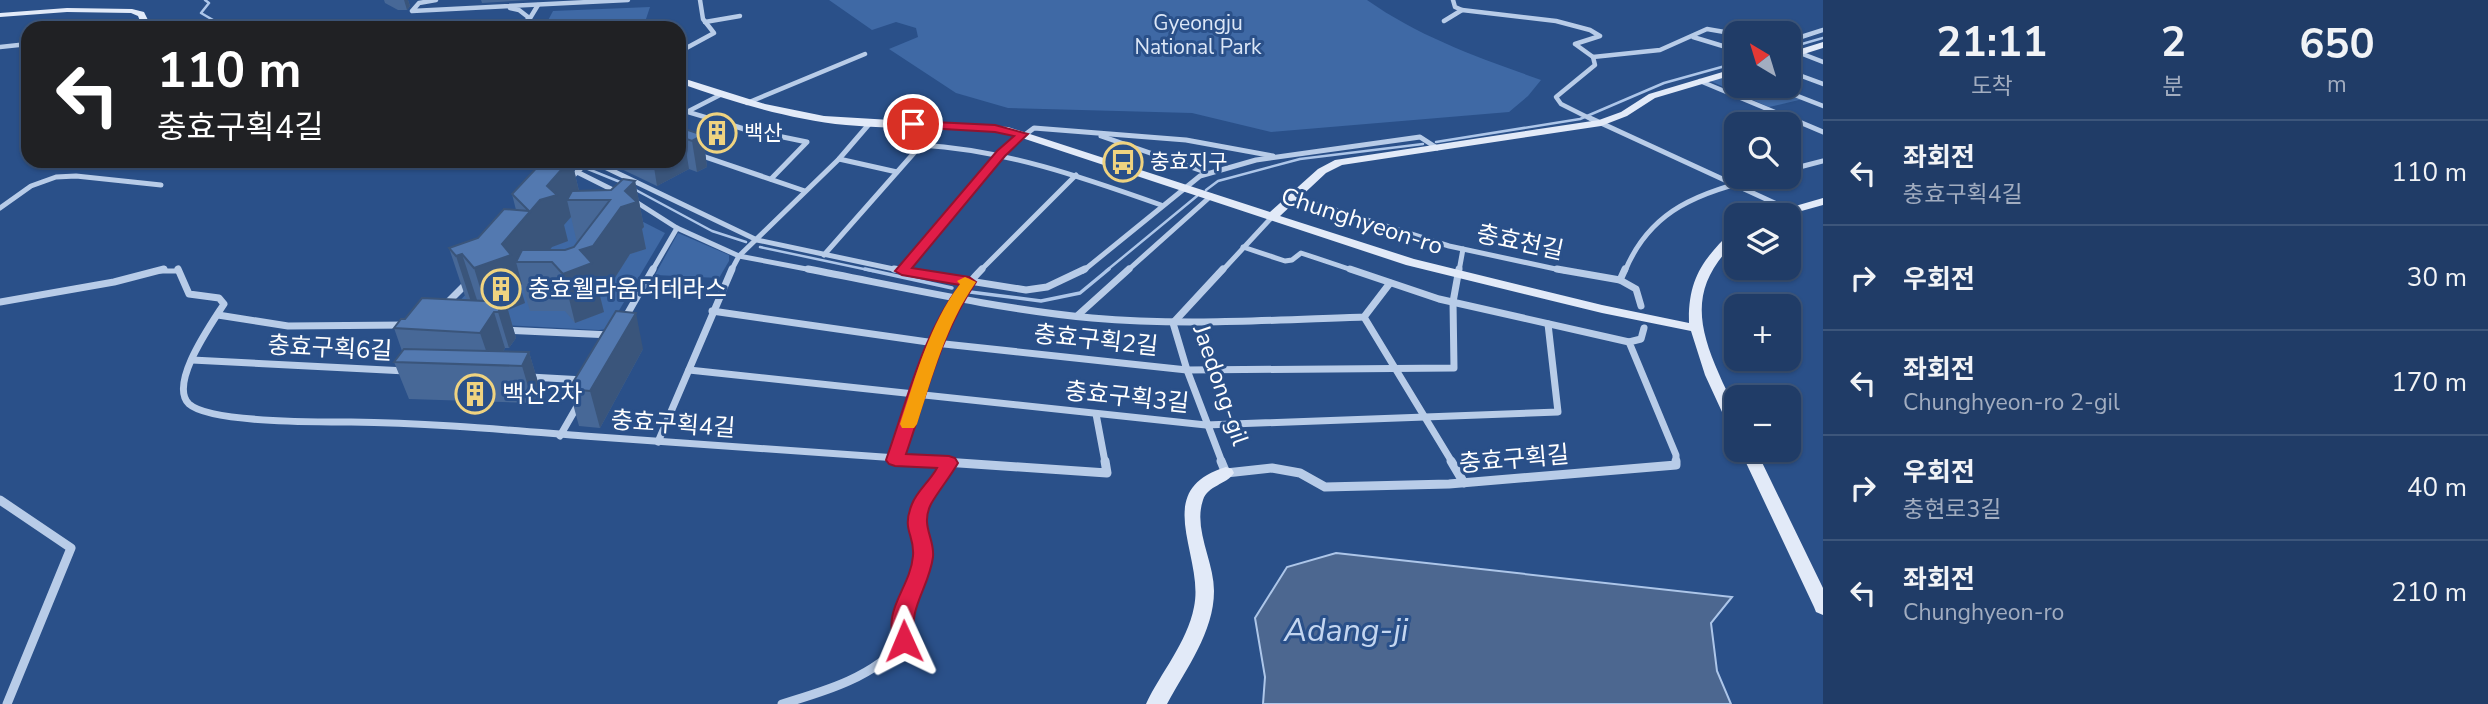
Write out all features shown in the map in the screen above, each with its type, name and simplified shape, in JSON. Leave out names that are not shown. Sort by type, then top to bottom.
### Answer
[{"type":"street","points":[[436,0],[419,3],[412,11],[536,2],[628,0]]},
{"type":"street","points":[[686,48],[714,33],[705,22],[700,0]]},
{"type":"street","points":[[1453,0],[1455,7],[1462,10],[1492,16],[1538,18],[1594,31],[1600,36],[1576,44],[1593,57],[1595,65],[1556,97],[1561,104],[1724,179]]},
{"type":"street","points":[[528,21],[536,2]]},
{"type":"street","points":[[503,6],[519,10],[528,17],[527,21]]},
{"type":"street","points":[[0,15],[113,10],[141,14],[144,21]]},
{"type":"street","points":[[1444,21],[1462,10]]},
{"type":"street","points":[[705,22],[740,16]]},
{"type":"street","points":[[1593,57],[1660,50],[1707,29],[1724,32]]},
{"type":"street","points":[[1801,37],[1823,30]]},
{"type":"street","points":[[1693,37],[1724,46]]},
{"type":"street","points":[[0,47],[21,45]]},
{"type":"street","points":[[1801,53],[1823,46]]},
{"type":"street","points":[[1801,53],[1823,62]]},
{"type":"street","points":[[747,103],[865,54]]},
{"type":"street","points":[[1273,216],[1331,165],[1601,123],[1624,114],[1652,96],[1724,74]]},
{"type":"street","points":[[1801,75],[1823,83]]},
{"type":"street","points":[[1700,81],[1823,132]]},
{"type":"street","name":"Chunghyeon-ro","points":[[686,83],[747,103],[804,117],[870,123],[977,127],[1023,134],[1457,276],[1695,328]]},
{"type":"street","points":[[688,111],[720,95]]},
{"type":"street","points":[[1801,97],[1823,106]]},
{"type":"street","points":[[688,111],[744,129],[807,142],[771,179]]},
{"type":"street","points":[[658,442],[712,312],[739,256],[839,159],[870,123]]},
{"type":"street","name":"Chunghyeon-ro","points":[[1023,134],[1034,128],[1193,141],[1278,157]]},
{"type":"street","points":[[1084,132],[1208,173]]},
{"type":"street","points":[[902,271],[1001,153],[1023,134]]},
{"type":"street","points":[[606,168],[757,240],[902,271],[1026,290],[1059,283],[1093,264],[1183,187],[1208,173],[1278,157],[1420,137],[1437,148]]},
{"type":"street","points":[[824,255],[922,145],[970,147],[1001,153],[1161,205]]},
{"type":"street","points":[[686,150],[805,191]]},
{"type":"street","points":[[839,159],[897,173]]},
{"type":"street","points":[[1801,167],[1823,161]]},
{"type":"street","points":[[567,181],[582,168]]},
{"type":"street","points":[[577,172],[632,200],[677,228],[739,256],[956,300],[1077,316],[1173,323],[1364,317],[1391,283]]},
{"type":"street","points":[[0,208],[14,201],[37,182],[65,177],[80,176],[161,185]]},
{"type":"street","points":[[895,460],[935,343],[956,300],[969,282],[1076,176]]},
{"type":"street","points":[[1641,306],[1636,289],[1620,280],[1638,242],[1662,217],[1688,201],[1724,188]]},
{"type":"street","points":[[1746,189],[1775,203]]},
{"type":"street","points":[[1077,316],[1211,196]]},
{"type":"street","name":"충효천길","points":[[1294,197],[1463,249],[1602,279],[1620,280]]},
{"type":"street","points":[[1801,207],[1823,201]]},
{"type":"street","name":"Jaedong-gil","points":[[1156,704],[1196,632],[1205,604],[1190,507],[1198,489],[1211,478],[1226,473],[1206,425],[1173,323],[1273,216]]},
{"type":"street","points":[[609,347],[677,228]]},
{"type":"street","points":[[1724,246],[1707,263],[1696,301],[1695,328],[1703,358],[1724,401]]},
{"type":"street","points":[[1243,247],[1285,261],[1292,260],[1301,253],[1453,302],[1629,342],[1641,340],[1644,328]]},
{"type":"street","points":[[1453,302],[1463,249]]},
{"type":"street","points":[[0,302],[114,282],[164,269],[178,269],[189,294],[219,298],[223,301],[218,315],[264,326],[293,328],[364,323],[414,326]]},
{"type":"street","points":[[443,307],[472,278]]},
{"type":"street","name":"충효구획2길","points":[[712,312],[935,343],[1187,370],[1395,369],[1454,368],[1453,302]]},
{"type":"street","name":"충효구획4길","points":[[218,315],[184,375],[182,392],[190,405],[202,412],[256,418],[393,423],[1107,473],[1096,414]]},
{"type":"street","points":[[1364,317],[1464,483]]},
{"type":"street","name":"충효구획3길","points":[[689,370],[1206,425],[1558,412],[1548,324]]},
{"type":"street","points":[[494,330],[615,336]]},
{"type":"street","name":"충효구획길","points":[[1226,473],[1272,468],[1300,473],[1325,486],[1464,483],[1676,466],[1675,455],[1629,342]]},
{"type":"street","name":"충효구획6길","points":[[192,360],[412,371]]},
{"type":"street","points":[[523,377],[592,380],[560,436]]},
{"type":"street","points":[[1754,462],[1823,607]]},
{"type":"street","points":[[782,704],[864,673],[898,651],[904,641],[904,606],[919,575],[924,554],[916,524],[922,503],[949,463]]},
{"type":"street","points":[[0,500],[71,548],[7,704]]},
{"type":"green space","name":"Gyeongju National Park","points":[[829,0],[1367,0],[1430,36],[1541,80],[1528,96],[1509,112],[1271,132],[1192,113],[1008,108],[956,93],[889,49],[918,37],[916,28],[896,22],[872,30]]},
{"type":"green space","points":[[650,7],[645,21],[548,21],[553,11]]},
{"type":"green space","points":[[1724,76],[1724,87],[1708,80]]},
{"type":"green space","points":[[1749,98],[1803,99],[1769,107]]},
{"type":"green space","points":[[596,198],[665,233],[608,329],[448,322],[444,317],[557,200]]},
{"type":"green space","points":[[678,233],[729,255],[729,261],[719,278],[655,275]]},
{"type":"water","name":"Adang-ji","points":[[1336,553],[1732,597],[1711,623],[1717,671],[1731,704],[1263,704],[1265,677],[1255,618],[1287,567]]},
{"type":"building","points":[[686,129],[703,135],[692,141],[686,139]]},
{"type":"building","points":[[536,168],[563,168],[547,186],[557,195],[540,200],[502,244],[511,255],[474,268],[462,254],[456,256],[449,248],[478,238],[504,209],[529,211],[512,194]]},
{"type":"building","points":[[623,179],[635,181],[625,191],[637,202],[621,207],[593,246],[580,250],[592,263],[563,274],[552,262],[516,262],[522,250],[565,250],[574,247],[610,200],[567,200],[572,191],[611,190]]},
{"type":"building","points":[[422,298],[505,302],[498,312],[494,312],[480,333],[394,328]]},
{"type":"building","points":[[616,311],[636,313],[590,391],[569,389]]},
{"type":"building","points":[[404,349],[529,352],[522,366],[394,362]]},
{"type":"waterway","points":[[205,0],[209,3],[201,13],[213,21]]},
{"type":"waterway","points":[[1801,44],[1823,38]]},
{"type":"waterway","points":[[1436,142],[1580,119],[1664,83],[1724,66]]},
{"type":"waterway","points":[[1206,190],[1218,181],[1300,159],[1423,144]]},
{"type":"waterway","points":[[588,169],[625,184]]},
{"type":"waterway","points":[[634,189],[712,231],[746,242]]},
{"type":"waterway","points":[[1106,271],[1197,196]]},
{"type":"waterway","points":[[760,247],[873,271]]},
{"type":"waterway","points":[[865,269],[952,288]]},
{"type":"waterway","points":[[970,292],[1041,301],[1080,293],[1109,269]]},
{"type":"slow traffic","points":[[908,424],[935,343],[956,300],[969,282],[965,281]]},
{"type":"place","name":"백산","points":[[717,133]]},
{"type":"place","name":"충효지구","points":[[1123,162]]},
{"type":"place","name":"충효웰라움더테라스","points":[[501,289]]},
{"type":"place","name":"백산2차","points":[[475,394]]},
{"type":"route","points":[[904,641],[904,606],[919,575],[924,554],[916,524],[922,503],[949,463],[895,460],[935,343],[956,300],[969,282],[902,271],[1001,153],[1023,134],[995,128],[913,124]]}]
